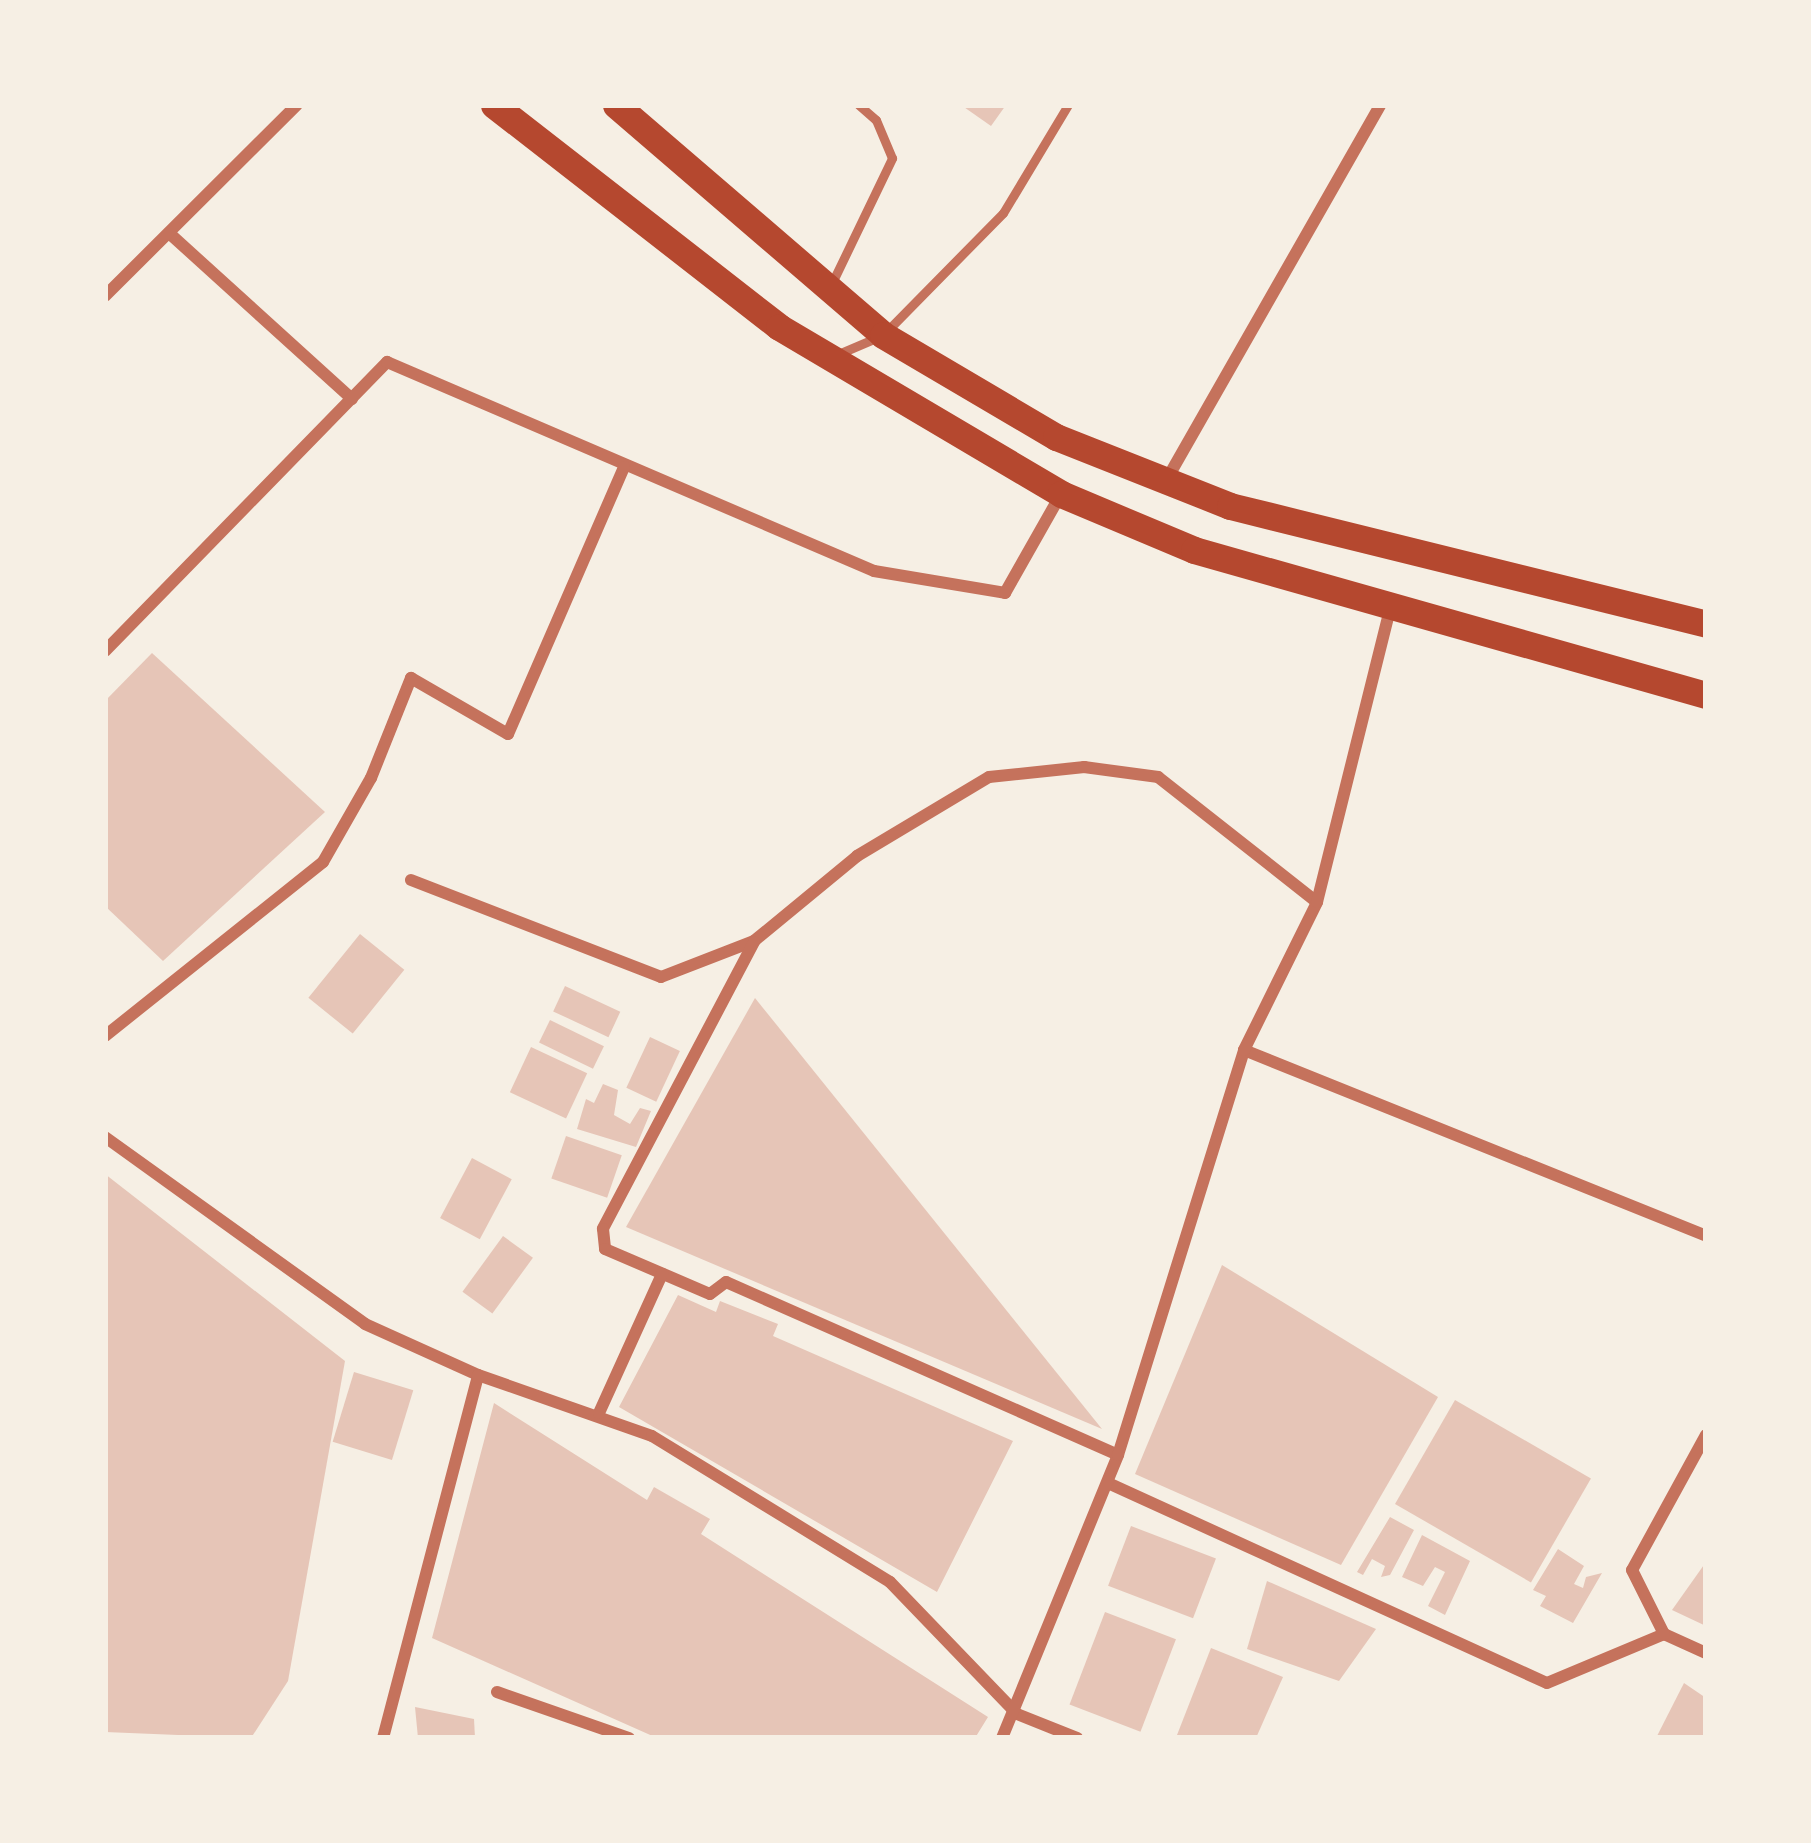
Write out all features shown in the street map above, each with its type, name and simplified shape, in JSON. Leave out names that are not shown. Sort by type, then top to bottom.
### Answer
[{"type":"main road","points":[[494,105],[825,359],[1061,494],[1194,550],[1706,695]]},
{"type":"main road","points":[[616,105],[884,335],[1056,437],[1231,506],[1706,624]]},
{"type":"street","points":[[105,296],[298,105]]},
{"type":"street","points":[[1166,481],[1380,105]]},
{"type":"street","points":[[169,233],[352,399]]},
{"type":"street","points":[[105,651],[387,362],[874,571],[1005,593],[1061,494]]},
{"type":"street","points":[[105,1036],[322,862],[371,778],[411,678],[508,734],[623,466]]},
{"type":"street","points":[[1002,1738],[1017,1714],[1118,1455],[1244,1050],[1317,902],[1390,609]]},
{"type":"street","points":[[411,880],[661,977],[754,941],[857,856],[989,777],[1084,767],[1158,777],[1317,902]]},
{"type":"street","points":[[754,941],[602,1229],[604,1250],[710,1294],[726,1282],[1118,1455]]},
{"type":"street","points":[[1244,1050],[1706,1236]]},
{"type":"street","points":[[105,1138],[365,1324],[478,1375],[599,1412],[652,1436],[890,1582],[1017,1714],[1078,1738]]},
{"type":"street","points":[[599,1412],[662,1274]]},
{"type":"street","points":[[383,1738],[478,1375]]},
{"type":"street","points":[[1706,1435],[1632,1570],[1664,1634],[1706,1653]]},
{"type":"street","points":[[1108,1483],[1546,1683],[1664,1634]]},
{"type":"street","points":[[497,1692],[629,1738]]},
{"type":"lane","points":[[829,289],[892,158],[876,120],[859,105]]},
{"type":"lane","points":[[825,359],[884,335],[1003,213],[1068,105]]},
{"type":"building","points":[[961,105],[1006,105],[991,126]]},
{"type":"building","points":[[152,653],[325,812],[163,961],[105,906],[105,701]]},
{"type":"building","points":[[360,934],[404,970],[353,1034],[308,998]]},
{"type":"building","points":[[565,986],[620,1012],[608,1037],[553,1011]]},
{"type":"building","points":[[755,998],[1102,1429],[626,1227]]},
{"type":"building","points":[[550,1020],[604,1046],[593,1069],[539,1042]]},
{"type":"building","points":[[650,1037],[680,1051],[656,1102],[626,1088]]},
{"type":"building","points":[[531,1047],[587,1073],[566,1119],[510,1092]]},
{"type":"building","points":[[603,1084],[618,1090],[614,1115],[630,1124],[640,1108],[651,1111],[636,1147],[577,1129],[586,1099],[594,1103]]},
{"type":"building","points":[[566,1136],[622,1155],[607,1198],[551,1179]]},
{"type":"building","points":[[472,1158],[512,1179],[480,1239],[440,1218]]},
{"type":"building","points":[[105,1174],[345,1361],[288,1681],[251,1738],[105,1732]]},
{"type":"building","points":[[503,1236],[533,1258],[492,1314],[462,1292]]},
{"type":"building","points":[[1222,1265],[1438,1397],[1341,1565],[1135,1474]]},
{"type":"building","points":[[678,1295],[716,1312],[720,1301],[778,1324],[773,1336],[1013,1441],[937,1592],[619,1407]]},
{"type":"building","points":[[354,1372],[413,1390],[392,1460],[333,1442]]},
{"type":"building","points":[[1455,1400],[1591,1478],[1531,1582],[1395,1504]]},
{"type":"building","points":[[494,1403],[647,1500],[654,1487],[710,1519],[701,1534],[988,1717],[975,1738],[657,1738],[432,1638]]},
{"type":"building","points":[[1390,1517],[1414,1530],[1390,1575],[1381,1577],[1385,1566],[1372,1559],[1363,1575],[1357,1572]]},
{"type":"building","points":[[1131,1526],[1216,1559],[1193,1618],[1108,1586]]},
{"type":"building","points":[[1422,1535],[1470,1561],[1445,1615],[1428,1606],[1445,1572],[1435,1567],[1423,1586],[1402,1577]]},
{"type":"building","points":[[1558,1549],[1584,1566],[1574,1584],[1583,1588],[1586,1577],[1602,1573],[1573,1623],[1540,1606],[1546,1596],[1533,1590]]},
{"type":"building","points":[[1706,1562],[1706,1626],[1672,1610]]},
{"type":"building","points":[[1267,1581],[1376,1629],[1339,1681],[1247,1649]]},
{"type":"building","points":[[1105,1612],[1176,1639],[1140,1732],[1070,1704]]},
{"type":"building","points":[[1211,1648],[1283,1677],[1256,1738],[1177,1735]]},
{"type":"building","points":[[1684,1683],[1706,1698],[1706,1738],[1656,1738]]},
{"type":"building","points":[[415,1707],[474,1719],[475,1738],[418,1738]]}]
